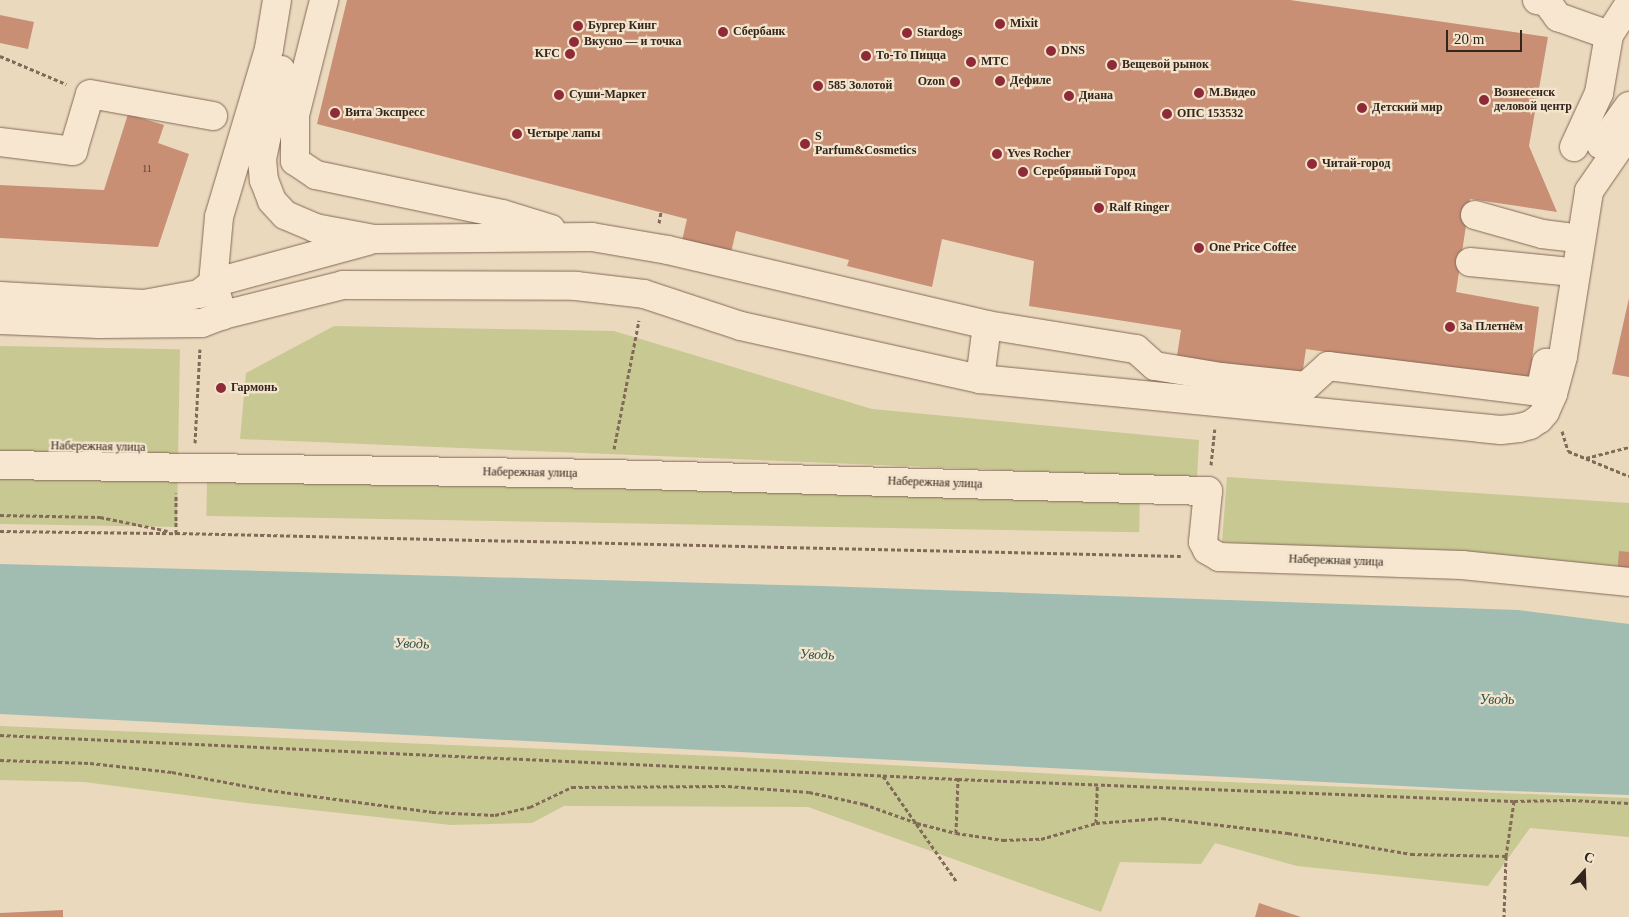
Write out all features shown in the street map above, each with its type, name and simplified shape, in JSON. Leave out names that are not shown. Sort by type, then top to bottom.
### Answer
[{"type":"street","points":[[276,0],[269,48],[274,110],[295,161],[316,175],[502,214],[542,225],[570,237]]},
{"type":"street","points":[[293,0],[274,110],[262,160],[264,180],[272,201],[285,215],[315,228],[374,239],[592,237],[654,248],[987,325],[1136,349],[1155,366],[1221,377],[1306,386],[1328,366],[1546,393]]},
{"type":"street","points":[[212,319],[212,283],[219,217],[274,110],[324,0]]},
{"type":"street","points":[[1537,0],[1547,2],[1558,17],[1609,34]]},
{"type":"street","points":[[1574,147],[1599,93],[1609,34],[1629,4]]},
{"type":"street","points":[[0,142],[74,151],[90,94],[213,116]]},
{"type":"street","points":[[0,320],[99,324],[212,319],[343,285],[576,286],[644,294],[741,326],[980,379],[1501,430],[1530,425],[1545,412],[1561,271],[1575,182],[1629,106]]},
{"type":"street","points":[[1546,393],[1563,356],[1589,191],[1629,133]]},
{"type":"street","points":[[1475,215],[1542,234],[1566,237]]},
{"type":"street","points":[[0,296],[144,304],[199,294],[212,283],[374,239]]},
{"type":"street","points":[[1470,262],[1561,271]]},
{"type":"street","points":[[980,379],[987,325]]},
{"type":"street","name":"Набережная улица","points":[[0,446],[177,448],[185,466]]},
{"type":"street","name":"Набережная улица","points":[[0,465],[185,466],[609,474],[1208,490],[1203,542],[1207,550],[1219,557],[1462,565],[1629,582]]},
{"type":"path","points":[[0,56],[90,94]]},
{"type":"path","points":[[654,248],[661,212]]},
{"type":"path","points":[[609,474],[644,294]]},
{"type":"path","points":[[176,533],[185,466],[212,319]]},
{"type":"path","points":[[1586,458],[1629,447]]},
{"type":"path","points":[[1568,451],[1629,476]]},
{"type":"path","points":[[0,515],[100,517],[176,533]]},
{"type":"path","points":[[0,531],[176,533],[1219,557]]},
{"type":"path","points":[[0,735],[1097,785],[1514,801],[1572,800],[1629,803]]},
{"type":"path","points":[[0,760],[90,763],[172,772],[268,790],[432,812],[486,814],[530,807],[572,787],[728,786],[810,792],[864,804],[916,823],[956,833],[1003,840],[1041,839],[1096,823],[1162,818],[1288,833],[1411,854],[1506,856]]},
{"type":"path","points":[[882,776],[957,882]]},
{"type":"path","points":[[956,833],[958,779]]},
{"type":"path","points":[[1096,823],[1097,785]]},
{"type":"path","points":[[1504,917],[1506,856],[1514,801]]},
{"type":"green space","points":[[334,326],[614,331],[872,409],[1199,440],[1197,478],[240,439],[246,373]]},
{"type":"green space","points":[[0,346],[180,349],[177,527],[0,524]]},
{"type":"green space","points":[[1227,477],[1629,503],[1629,572],[1467,556],[1222,542]]},
{"type":"green space","points":[[207,479],[1140,495],[1139,532],[206,516]]},
{"type":"green space","points":[[0,726],[738,757],[1153,779],[1629,798],[1629,837],[1530,828],[1488,886],[1297,866],[1215,843],[1201,864],[1120,862],[1101,912],[808,807],[564,806],[532,823],[451,825],[247,803],[84,782],[0,780]]},
{"type":"water","name":"Уводь","points":[[0,564],[822,586],[1518,610],[1629,624],[1629,795],[1480,790],[0,714]]},
{"type":"building","name":"Серебряный Город","points":[[347,0],[1290,0],[1548,37],[1529,146],[1557,212],[1470,199],[1456,292],[1539,307],[1529,382],[1306,349],[1302,376],[1176,362],[1181,330],[1029,306],[1034,261],[942,239],[932,287],[847,266],[849,260],[736,231],[730,257],[681,245],[687,219],[317,124]]},
{"type":"building","points":[[0,15],[34,22],[28,49],[0,43]]},
{"type":"building","points":[[128,114],[164,125],[158,143],[189,154],[158,247],[0,238],[0,185],[104,190]]},
{"type":"building","points":[[1629,298],[1629,377],[1612,374]]},
{"type":"building","points":[[1619,551],[1629,552],[1629,577],[1617,576]]},
{"type":"building","points":[[1259,903],[1301,917],[1255,917]]},
{"type":"building","points":[[63,910],[63,917],[0,917],[0,913]]},
{"type":"place","name":"Mixit","points":[[1000,24]]},
{"type":"place","name":"Бургер Кинг","points":[[578,26]]},
{"type":"place","name":"Сбербанк","points":[[723,32]]},
{"type":"place","name":"Stardogs","points":[[907,33]]},
{"type":"place","name":"Вкусно — и точка","points":[[574,42]]},
{"type":"place","name":"DNS","points":[[1051,51]]},
{"type":"place","name":"KFC","points":[[570,54]]},
{"type":"place","name":"То-То Пицца","points":[[866,56]]},
{"type":"place","name":"МТС","points":[[971,62]]},
{"type":"place","name":"Вещевой рынок","points":[[1112,65]]},
{"type":"place","name":"Дефиле","points":[[1000,81]]},
{"type":"place","name":"Ozon","points":[[955,82]]},
{"type":"place","name":"585 Золотой","points":[[818,86]]},
{"type":"place","name":"М.Видео","points":[[1199,93]]},
{"type":"place","name":"Суши-Маркет","points":[[559,95]]},
{"type":"place","name":"Диана","points":[[1069,96]]},
{"type":"place","name":"Вознесенск деловой центр","points":[[1484,100]]},
{"type":"place","name":"Детский мир","points":[[1362,108]]},
{"type":"place","name":"Вита Экспресс","points":[[335,113]]},
{"type":"place","name":"ОПС 153532","points":[[1167,114]]},
{"type":"place","name":"Четыре лапы","points":[[517,134]]},
{"type":"place","name":"S Parfum&Cosmetics","points":[[805,144]]},
{"type":"place","name":"Yves Rocher","points":[[997,154]]},
{"type":"place","name":"Читай-город","points":[[1312,164]]},
{"type":"place","name":"Серебряный Город","points":[[1023,172]]},
{"type":"place","name":"Ralf Ringer","points":[[1099,208]]},
{"type":"place","name":"One Price Coffee","points":[[1199,248]]},
{"type":"place","name":"За Плетнём","points":[[1450,327]]},
{"type":"place","name":"Гармонь","points":[[221,388]]}]
